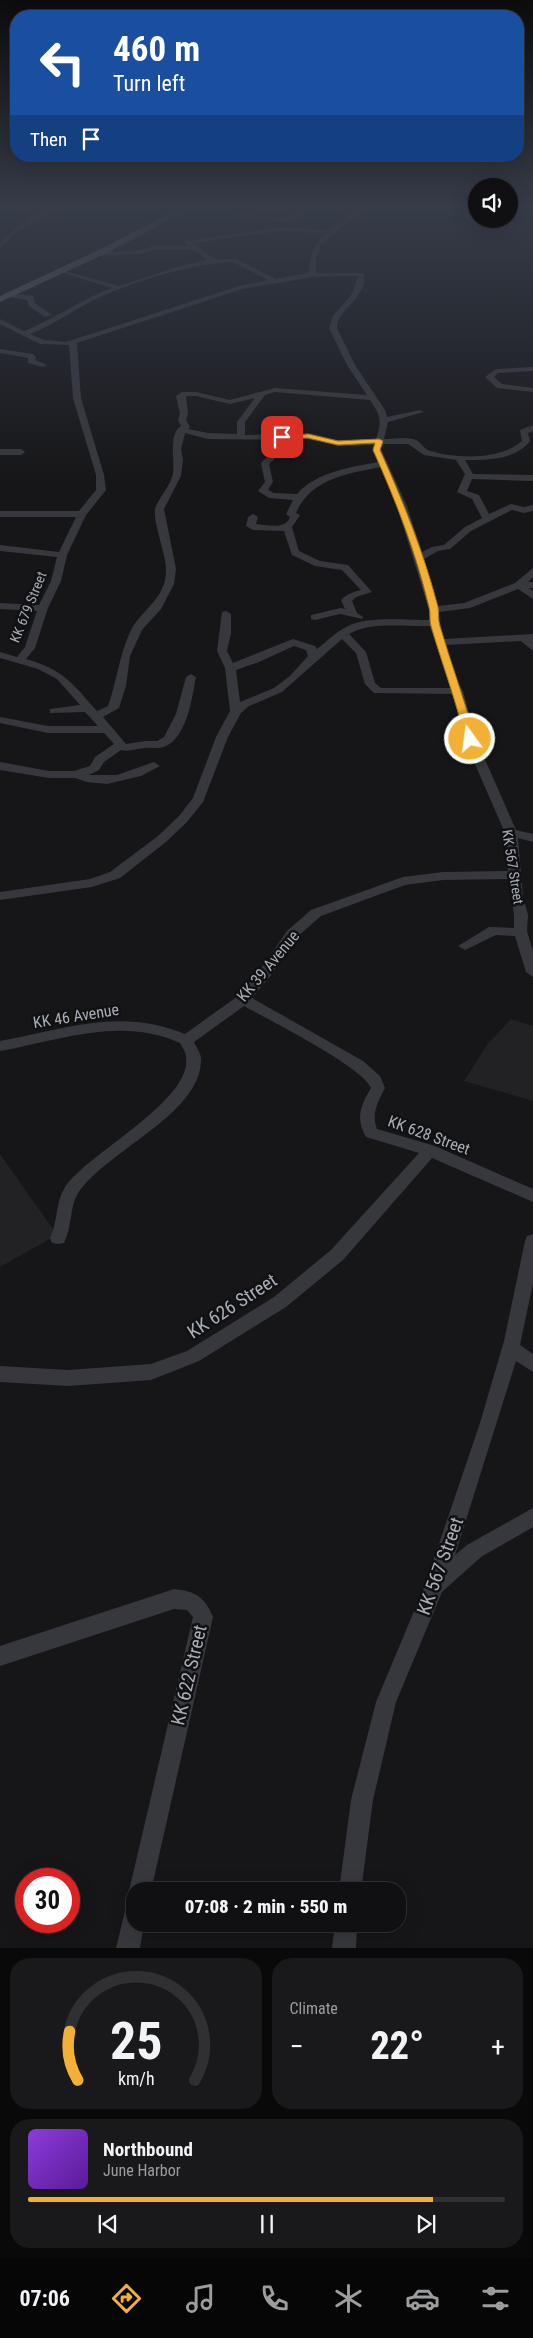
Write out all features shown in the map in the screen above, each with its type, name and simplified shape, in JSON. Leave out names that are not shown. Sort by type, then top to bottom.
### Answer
[{"type":"street","points":[[31,301],[32,304],[48,315]]},
{"type":"street","points":[[23,337],[89,301]]},
{"type":"street","points":[[0,321],[23,337],[56,344],[73,342],[198,301]]},
{"type":"street","points":[[351,301],[333,320],[333,328],[338,341],[381,410],[384,420],[420,412]]},
{"type":"street","name":"KK 679 Street","points":[[73,342],[77,398],[100,475],[101,490],[82,514],[62,555],[56,580],[43,608],[30,648],[22,659],[55,672],[118,741],[119,746]]},
{"type":"street","points":[[0,351],[11,345]]},
{"type":"street","points":[[0,351],[30,356],[32,357],[31,361],[43,364]]},
{"type":"street","points":[[533,369],[496,371],[489,377],[500,386],[533,390]]},
{"type":"street","points":[[54,711],[91,712],[113,708],[121,686],[125,656],[137,629],[157,607],[169,584],[171,569],[159,509],[169,494],[177,476],[179,460],[177,449],[181,430],[186,427],[182,420],[184,414],[181,403],[183,400],[180,396],[182,393],[230,402],[275,390],[372,398]]},
{"type":"street","points":[[240,437],[242,434],[241,422],[262,393]]},
{"type":"street","name":"KK 567 Street","points":[[384,420],[385,424],[377,450],[402,506],[419,558],[434,610],[434,622],[452,681],[458,691],[470,739],[511,833],[517,897],[527,917],[520,931],[533,972]]},
{"type":"street","points":[[181,430],[208,436],[308,436],[338,443],[412,442],[426,453],[460,459],[512,452],[525,444],[527,439],[523,432],[533,428]]},
{"type":"street","points":[[294,436],[265,463],[269,482],[263,491],[272,496],[298,497]]},
{"type":"street","points":[[0,452],[21,452]]},
{"type":"street","points":[[460,459],[468,476],[462,492],[476,497],[480,508],[488,518]]},
{"type":"street","points":[[253,517],[251,526],[253,528],[290,526],[295,519],[296,515],[291,514],[298,497],[314,484],[383,464]]},
{"type":"street","points":[[468,476],[493,476],[514,479],[533,478]]},
{"type":"street","points":[[419,558],[428,552],[451,546],[468,529],[510,507],[524,510],[533,508]]},
{"type":"street","points":[[0,514],[82,514]]},
{"type":"street","points":[[285,527],[288,528],[290,541],[295,553],[318,564],[345,566],[366,588],[367,592],[352,595],[351,598],[346,600],[352,613]]},
{"type":"street","points":[[0,548],[62,555]]},
{"type":"street","points":[[519,585],[533,571]]},
{"type":"street","points":[[434,610],[466,606],[519,585],[533,585]]},
{"type":"street","points":[[519,585],[533,596]]},
{"type":"street","points":[[0,606],[43,608]]},
{"type":"street","points":[[315,617],[331,611],[341,610],[352,613],[368,623],[375,624]]},
{"type":"street","points":[[226,614],[226,633],[222,651],[230,668],[236,711]]},
{"type":"street","points":[[0,896],[92,883],[115,876],[184,819],[199,799],[209,776],[222,736],[236,711],[245,704],[278,690],[294,678],[303,666],[353,627],[375,624],[434,622]]},
{"type":"street","points":[[343,634],[361,652],[370,684],[378,691],[458,691]]},
{"type":"street","points":[[440,642],[528,637],[533,648]]},
{"type":"street","points":[[230,668],[255,660],[286,643],[293,642],[311,648],[314,658]]},
{"type":"street","points":[[0,655],[22,659]]},
{"type":"street","points":[[78,776],[95,768],[103,754],[119,746],[131,750],[146,744],[160,745],[168,740],[185,709],[191,677]]},
{"type":"street","points":[[0,720],[55,730],[72,729],[78,732],[106,729]]},
{"type":"street","points":[[0,766],[66,776],[78,776],[87,779],[114,779],[148,770],[154,766]]},
{"type":"street","points":[[511,833],[532,836]]},
{"type":"street","name":"KK 39 Avenue","points":[[186,1040],[243,999],[266,972],[292,934],[316,913],[403,881],[443,876],[516,875]]},
{"type":"street","points":[[465,946],[494,930],[509,933],[520,931]]},
{"type":"street","name":"KK 628 Street","points":[[243,999],[358,1066],[375,1080],[378,1088],[366,1110],[366,1124],[371,1132],[430,1150],[533,1196]]},
{"type":"street","name":"KK 46 Avenue","points":[[0,1046],[103,1027],[131,1025],[152,1028],[186,1040]]},
{"type":"street","points":[[58,1238],[64,1229],[66,1203],[71,1192],[87,1174],[162,1113],[182,1091],[191,1074],[194,1058],[186,1040]]},
{"type":"street","name":"KK 626 Street","points":[[0,1374],[68,1378],[151,1372],[193,1356],[280,1302],[337,1255],[430,1150]]},
{"type":"street","name":"KK 567 Street","points":[[351,1882],[362,1800],[386,1702],[435,1585],[511,1348],[533,1240]]},
{"type":"street","points":[[511,1348],[533,1364]]},
{"type":"street","points":[[435,1585],[474,1551],[533,1517]]},
{"type":"street","name":"KK 622 Street","points":[[0,1656],[174,1598],[191,1601],[200,1607],[203,1616],[142,1882]]},
{"type":"street","points":[[128,1948],[131,1932]]},
{"type":"street","points":[[344,1948],[345,1932]]},
{"type":"shaded area","points":[[511,1019],[533,1026],[533,1101],[464,1081],[487,1045]]},
{"type":"shaded area","points":[[0,1154],[57,1235],[0,1267]]},
{"type":"route","points":[[282,437],[308,436],[327,442],[338,443],[379,441],[377,450],[390,483],[402,506],[434,610],[434,622],[452,681],[458,691],[470,739]]}]
